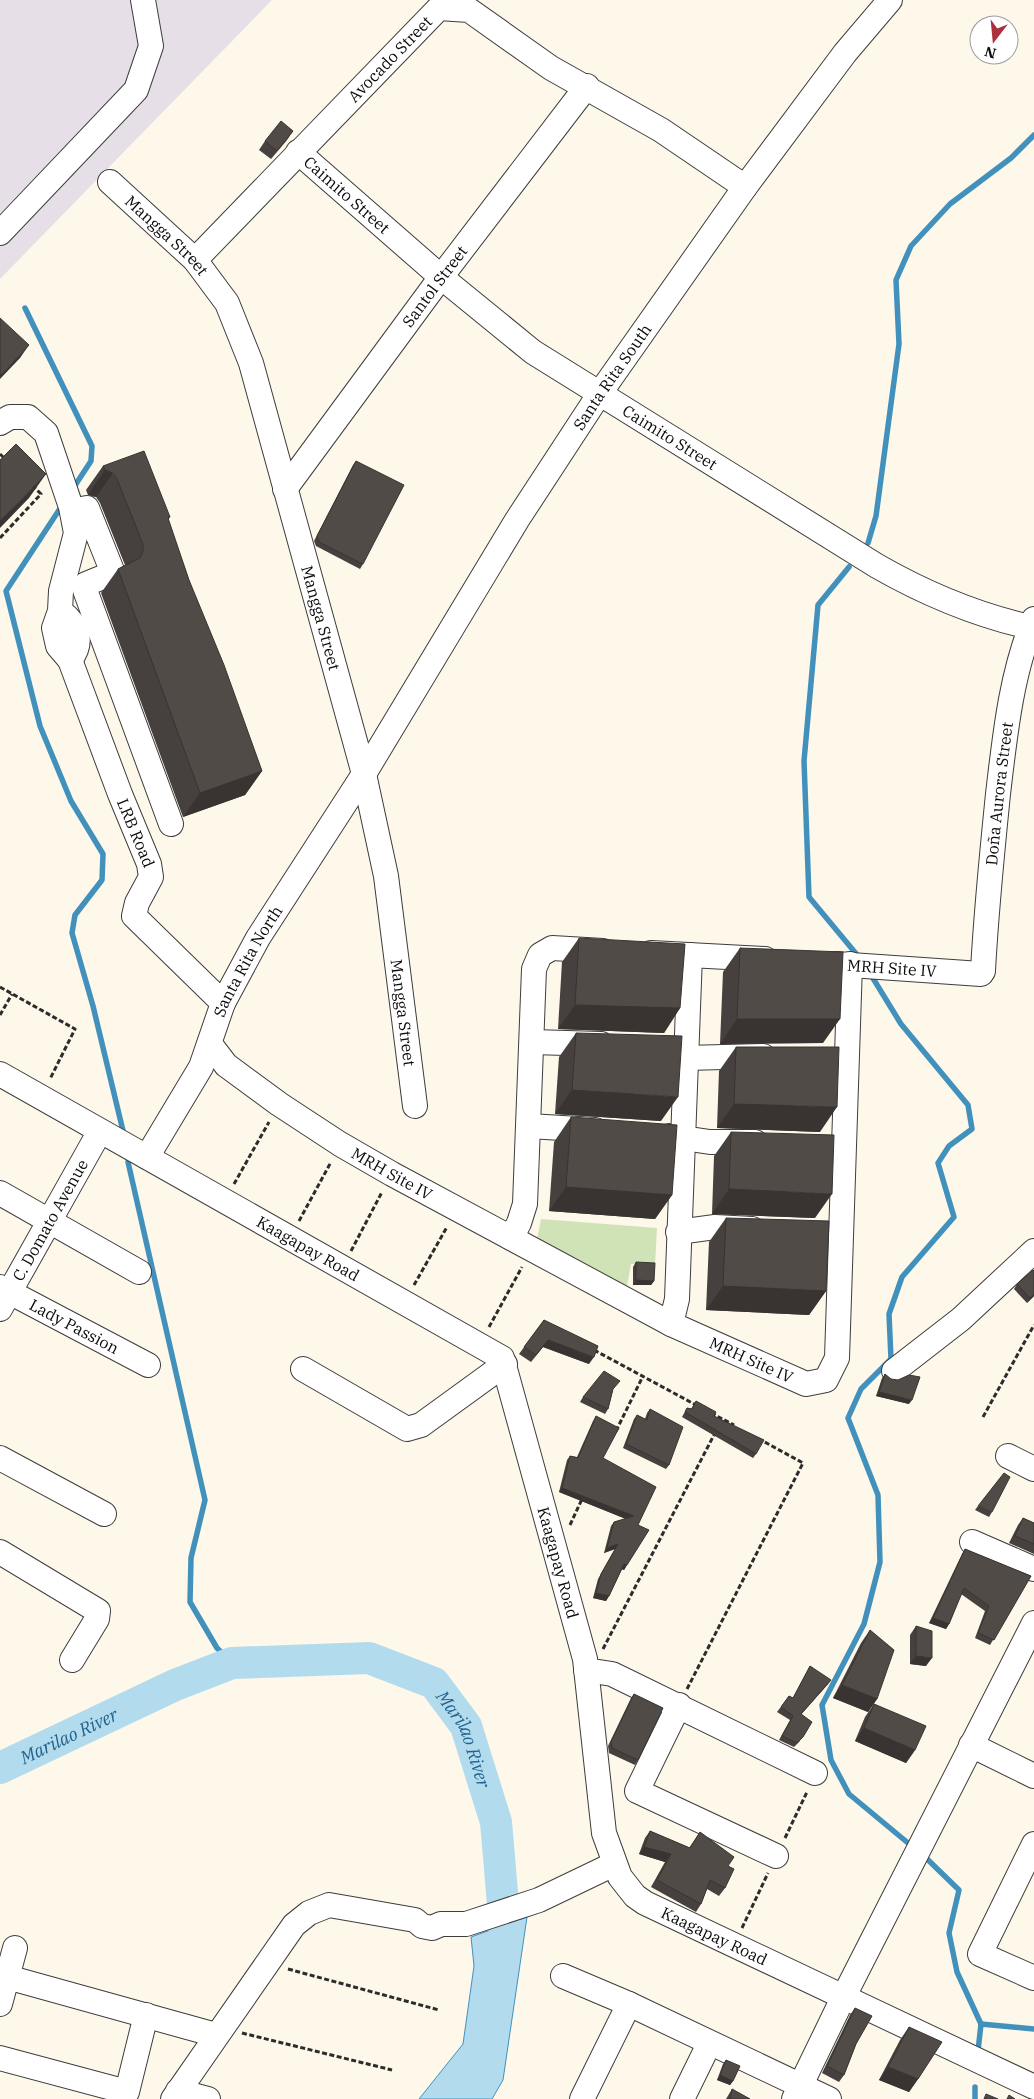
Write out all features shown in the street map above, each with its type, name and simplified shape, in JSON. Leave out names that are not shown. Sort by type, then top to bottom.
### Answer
[{"type":"street","points":[[0,233],[136,90],[151,46],[143,0]]},
{"type":"street","name":"Santa Rita South","points":[[364,774],[517,520],[600,394],[745,187],[845,53],[890,0]]},
{"type":"street","name":"Avocado Street","points":[[195,260],[439,8],[469,10],[495,26],[521,48],[551,68],[587,86],[662,130],[745,187]]},
{"type":"street","name":"Santol Street","points":[[285,489],[440,277],[587,86]]},
{"type":"street","name":"Caimito Street","points":[[298,152],[440,277],[534,352],[918,590],[992,616],[1033,625]]},
{"type":"street","name":"Mangga Street","points":[[110,182],[195,260],[227,304],[251,363],[364,774],[386,876],[415,1106]]},
{"type":"street","name":"LRB Road","points":[[0,422],[10,417],[28,418],[46,433],[69,502],[76,532],[61,591],[60,611],[73,623],[79,641],[77,651],[70,660],[120,794],[149,864],[150,877],[137,903],[134,916],[224,1004]]},
{"type":"street","points":[[69,502],[87,508],[113,573],[86,584],[85,590],[171,824]]},
{"type":"street","name":"Doña Aurora Street","points":[[982,973],[987,894],[1005,728],[1014,683],[1033,625]]},
{"type":"street","name":"Santa Rita North","points":[[147,1157],[201,1067],[224,1004],[258,938],[364,774]]},
{"type":"street","points":[[511,1238],[520,1223],[525,1204],[534,969],[540,955],[552,948],[784,960]]},
{"type":"street","points":[[671,1324],[677,1299],[683,1138],[679,1050],[690,955]]},
{"type":"street","points":[[812,962],[850,964]]},
{"type":"street","name":"MRH Site IV","points":[[210,1044],[226,1065],[279,1104],[340,1144],[392,1174],[671,1324],[806,1384],[826,1380],[838,1358],[841,1233],[835,1146],[847,1058],[850,964],[982,973]]},
{"type":"street","points":[[532,1042],[620,1045]]},
{"type":"street","points":[[679,1050],[785,1056]]},
{"type":"street","points":[[821,1057],[847,1058]]},
{"type":"street","name":"Kaagapay Road","points":[[0,1074],[497,1354],[505,1364],[586,1664],[601,1814],[614,1864],[626,1886],[644,1903],[1034,2087]]},
{"type":"street","points":[[529,1126],[613,1132]]},
{"type":"street","name":"C. Domato Avenue","points":[[3,1296],[51,1222],[100,1131]]},
{"type":"street","points":[[651,1134],[710,1142],[778,1143]]},
{"type":"street","points":[[0,1194],[139,1272]]},
{"type":"street","points":[[678,1232],[715,1227],[772,1230]]},
{"type":"street","points":[[816,1232],[841,1233]]},
{"type":"street","points":[[894,1370],[961,1319],[1034,1251]]},
{"type":"street","name":"Lady Passion","points":[[3,1296],[148,1365]]},
{"type":"street","points":[[303,1369],[406,1429],[421,1425],[505,1364]]},
{"type":"street","points":[[1008,1456],[1034,1469]]},
{"type":"street","points":[[0,1458],[104,1514]]},
{"type":"street","points":[[972,1542],[1034,1569]]},
{"type":"street","points":[[0,1552],[98,1611],[98,1619],[72,1660]]},
{"type":"street","points":[[798,2092],[844,1996],[1034,1623]]},
{"type":"street","points":[[586,1664],[679,1705],[815,1773]]},
{"type":"street","points":[[679,1705],[637,1791],[776,1856]]},
{"type":"street","points":[[971,1745],[1034,1776]]},
{"type":"street","points":[[1034,1844],[1029,1868],[980,1954],[1034,1978]]},
{"type":"street","points":[[208,2099],[175,2095],[294,1925],[309,1913],[329,1905],[415,1920],[428,1917],[434,1918],[441,1924],[466,1924],[539,1900],[614,1864]]},
{"type":"street","points":[[0,2004],[15,1948]]},
{"type":"street","points":[[563,1976],[629,2004],[798,2092],[829,2099]]},
{"type":"street","points":[[8,1977],[146,2015],[219,2031]]},
{"type":"street","points":[[582,2099],[629,2004]]},
{"type":"street","points":[[0,2058],[127,2092],[146,2015]]},
{"type":"street","points":[[682,2099],[709,2044]]},
{"type":"path","points":[[0,454],[7,461]]},
{"type":"path","points":[[0,538],[41,494],[28,481]]},
{"type":"path","points":[[0,987],[75,1029],[41,1098]]},
{"type":"path","points":[[0,1015],[12,994]]},
{"type":"path","points":[[224,1201],[279,1104]]},
{"type":"path","points":[[290,1238],[340,1144]]},
{"type":"path","points":[[342,1266],[392,1174]]},
{"type":"path","points":[[404,1303],[457,1209]]},
{"type":"path","points":[[478,1345],[533,1249]]},
{"type":"path","points":[[983,1417],[1034,1325]]},
{"type":"path","points":[[585,1346],[699,1406]]},
{"type":"path","points":[[614,1436],[643,1376]]},
{"type":"path","points":[[707,1411],[739,1428]]},
{"type":"path","points":[[586,1664],[608,1643],[722,1419]]},
{"type":"path","points":[[679,1705],[803,1463],[755,1437]]},
{"type":"path","points":[[556,1552],[584,1496]]},
{"type":"path","points":[[282,1968],[439,2010]]},
{"type":"path","points":[[219,2031],[392,2070]]},
{"type":"shaded area","points":[[0,0],[272,0],[0,279]]},
{"type":"green space","points":[[541,1219],[657,1228],[655,1265],[631,1264],[626,1292],[536,1245]]},
{"type":"water","points":[[527,1917],[503,2080],[492,2099],[419,2099],[463,2044],[474,1966],[471,1937]]},
{"type":"building","points":[[281,121],[293,131],[277,151],[265,141]]},
{"type":"building","points":[[0,318],[29,345],[0,376]]},
{"type":"building","points":[[16,444],[46,474],[0,521],[0,460]]},
{"type":"building","points":[[144,451],[170,517],[168,518],[189,580],[224,665],[262,771],[200,793],[118,569],[140,558],[143,544],[117,479],[113,473],[105,470],[103,466]]},
{"type":"building","points":[[356,461],[404,485],[363,564],[319,542],[317,536]]},
{"type":"building","points":[[579,938],[685,944],[680,1008],[575,1005]]},
{"type":"building","points":[[740,948],[843,952],[840,1019],[737,1019]]},
{"type":"building","points":[[576,1033],[682,1036],[678,1097],[572,1090]]},
{"type":"building","points":[[736,1047],[839,1047],[837,1107],[734,1104]]},
{"type":"building","points":[[571,1117],[677,1125],[672,1195],[566,1187]]},
{"type":"building","points":[[731,1132],[834,1135],[832,1194],[729,1189]]},
{"type":"building","points":[[726,1218],[829,1221],[826,1291],[723,1286]]},
{"type":"building","points":[[636,1262],[655,1263],[654,1281],[636,1280]]},
{"type":"building","points":[[1033,1270],[1034,1295],[1030,1298],[1017,1284]]},
{"type":"building","points":[[544,1320],[598,1346],[594,1357],[548,1340],[536,1355],[524,1347]]},
{"type":"building","points":[[604,1371],[620,1381],[613,1389],[608,1409],[583,1397]]},
{"type":"building","points":[[885,1374],[891,1379],[898,1380],[909,1375],[920,1377],[912,1400],[879,1392]]},
{"type":"building","points":[[696,1401],[716,1412],[714,1416],[764,1440],[756,1454],[685,1412],[687,1408],[692,1409]]},
{"type":"building","points":[[650,1409],[683,1427],[669,1465],[626,1444],[637,1415],[647,1420]]},
{"type":"building","points":[[596,1416],[619,1428],[603,1458],[656,1487],[638,1525],[649,1530],[627,1565],[624,1564],[609,1596],[596,1593],[601,1574],[618,1544],[607,1548],[614,1522],[634,1516],[562,1488],[570,1456],[578,1458]]},
{"type":"building","points":[[1004,1473],[1010,1477],[992,1512],[978,1506]]},
{"type":"building","points":[[1023,1518],[1034,1523],[1034,1544],[1015,1536]]},
{"type":"building","points":[[965,1549],[1031,1576],[994,1640],[978,1633],[989,1606],[964,1588],[949,1624],[933,1618]]},
{"type":"building","points":[[916,1626],[932,1631],[932,1658],[916,1656]]},
{"type":"building","points":[[870,1630],[894,1650],[877,1699],[842,1685]]},
{"type":"building","points":[[810,1666],[831,1680],[801,1714],[812,1722],[797,1743],[782,1736],[793,1716],[781,1707],[789,1696],[793,1698]]},
{"type":"building","points":[[634,1694],[663,1708],[638,1760],[612,1748],[611,1742]]},
{"type":"building","points":[[874,1704],[926,1726],[915,1750],[864,1728]]},
{"type":"building","points":[[650,1831],[690,1848],[700,1832],[734,1857],[728,1866],[734,1869],[725,1888],[710,1880],[701,1904],[657,1880],[671,1854],[644,1847]]},
{"type":"building","points":[[855,2008],[872,2016],[856,2044],[844,2075],[827,2066]]},
{"type":"building","points":[[909,2027],[942,2042],[918,2079],[888,2067]]},
{"type":"building","points":[[726,2060],[740,2066],[733,2081],[720,2075]]},
{"type":"building","points":[[732,2089],[750,2099],[730,2099]]},
{"type":"building","points":[[986,2094],[998,2099],[984,2099]]},
{"type":"building","points":[[1009,2095],[1015,2099],[1007,2099]]},
{"type":"waterway","points":[[868,543],[876,516],[899,344],[896,280],[911,246],[950,204],[1011,158],[1034,135]]},
{"type":"waterway","points":[[25,308],[92,446],[91,461],[72,490]]},
{"type":"waterway","points":[[63,504],[6,591],[40,726],[71,801],[103,854],[102,880],[75,915],[72,933],[93,1006],[124,1135]]},
{"type":"waterway","points":[[849,567],[818,605],[804,761],[809,897],[858,956]]},
{"type":"waterway","points":[[871,975],[901,1024],[968,1105],[972,1129],[949,1146],[938,1163],[954,1217],[902,1277],[889,1314],[891,1359],[861,1389],[848,1418],[878,1495],[880,1562],[864,1624],[822,1705],[831,1760],[849,1794],[908,1843]]},
{"type":"waterway","points":[[128,1162],[205,1500],[191,1558],[190,1602],[217,1648],[232,1663]]},
{"type":"waterway","name":"Marilao River","points":[[0,1768],[175,1685],[232,1663],[369,1658],[434,1683],[466,1726],[496,1822],[505,1928],[500,1970]]},
{"type":"waterway","points":[[924,1856],[959,1890],[949,1933],[957,1972],[981,2024],[978,2051]]},
{"type":"waterway","points":[[981,2024],[1034,2029]]},
{"type":"waterway","points":[[975,2087],[975,2099]]}]
